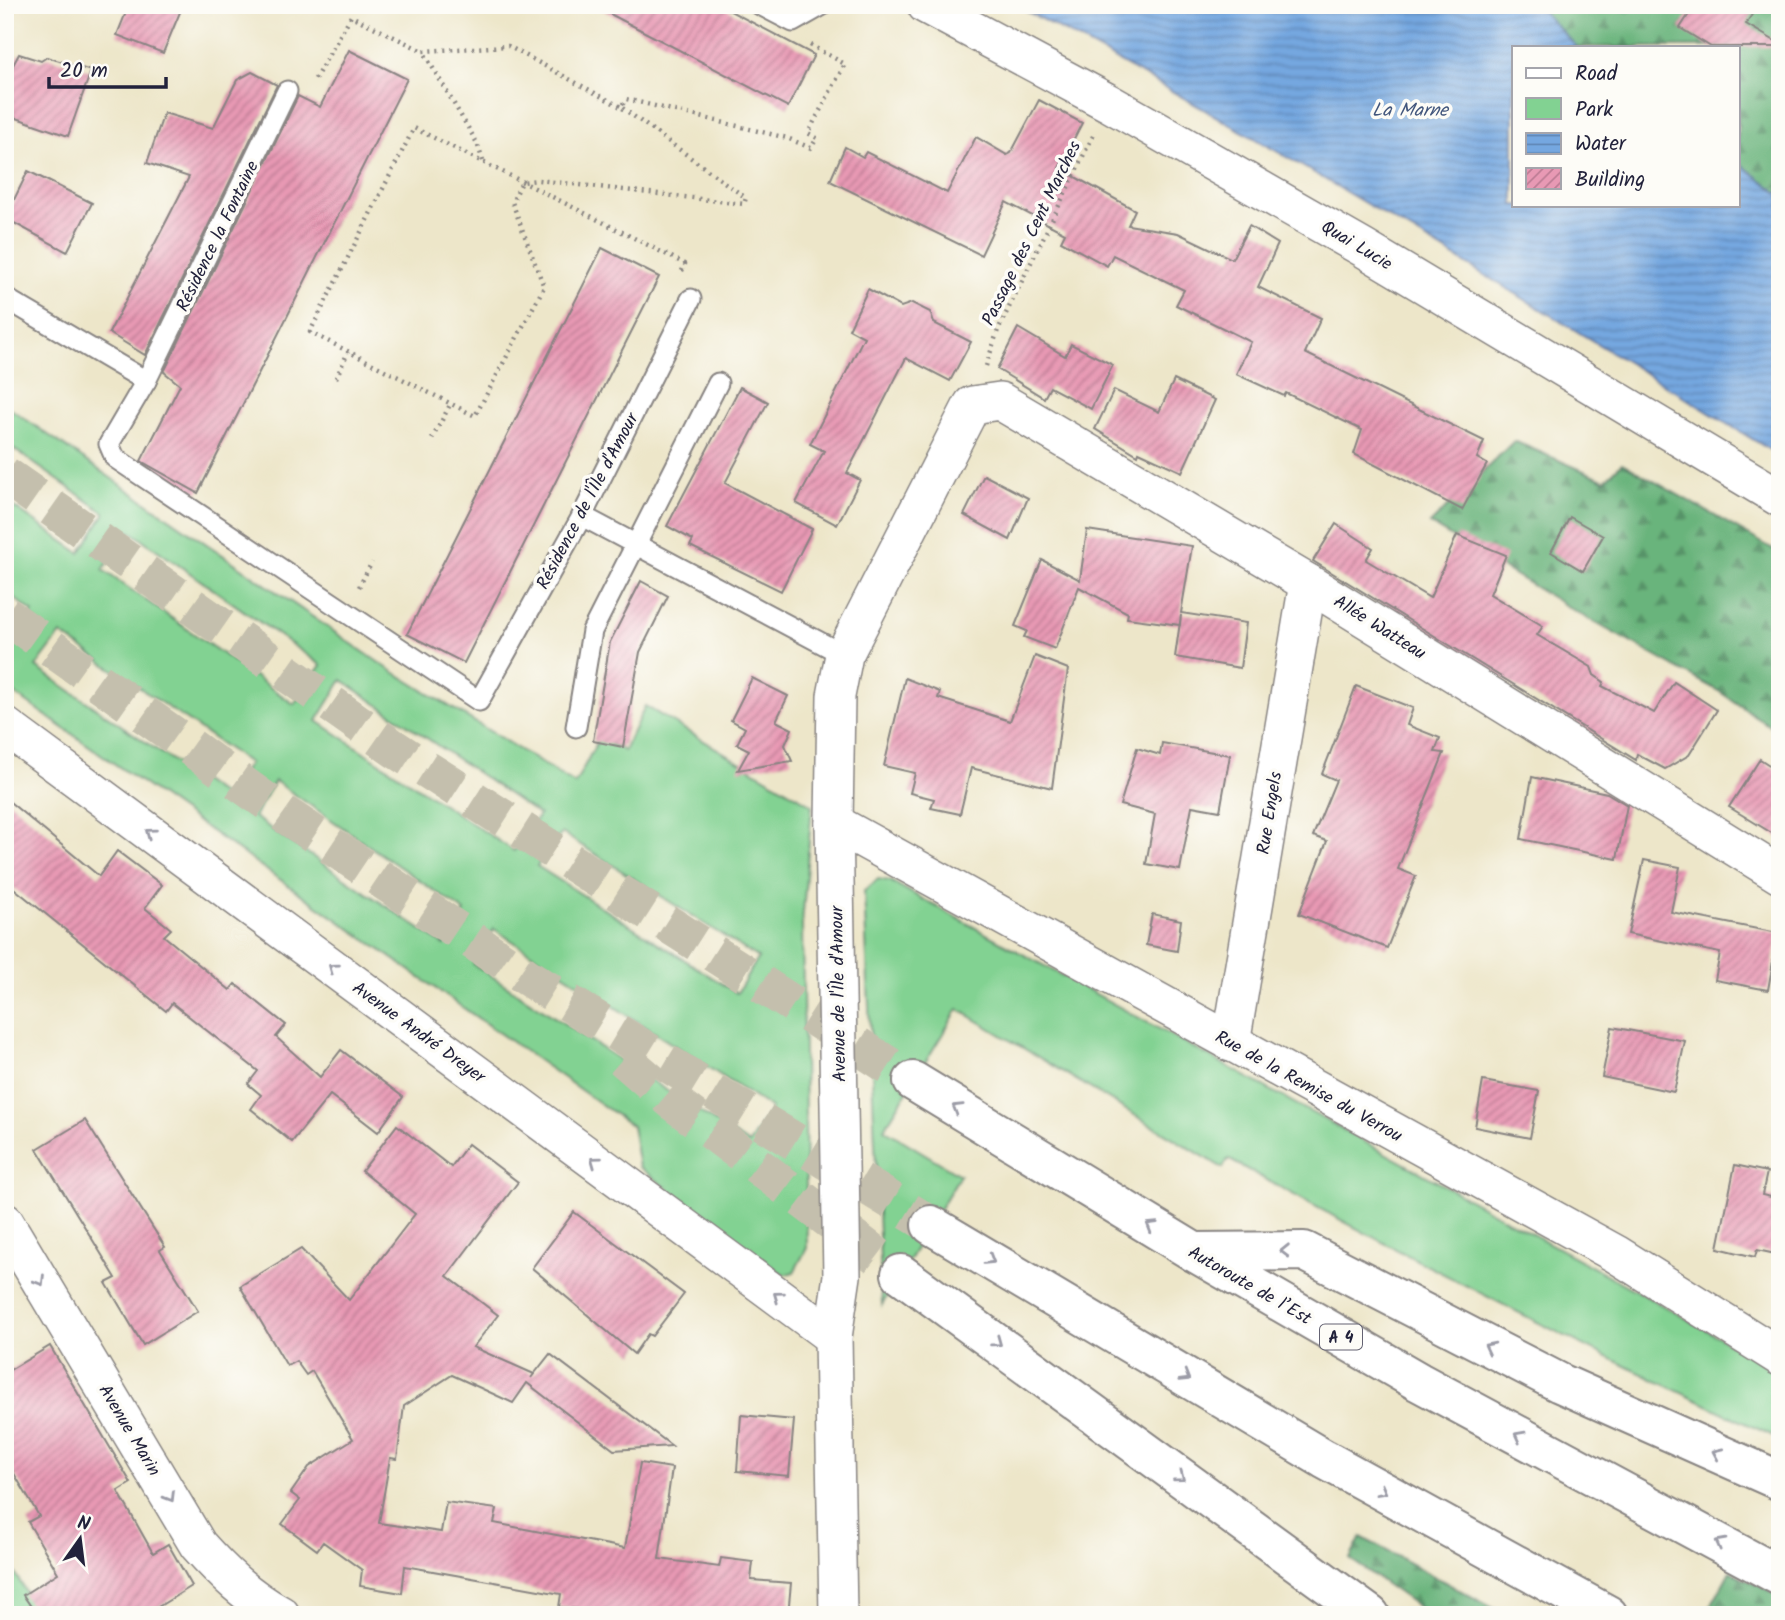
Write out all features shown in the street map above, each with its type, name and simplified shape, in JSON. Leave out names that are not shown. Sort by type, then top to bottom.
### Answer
[{"type":"highway","name":"Autoroute de l’Est","points":[[912,1081],[1194,1252],[1419,1382],[1780,1576]]},
{"type":"highway","points":[[932,1225],[1324,1459],[1608,1615]]},
{"type":"highway","points":[[1194,1252],[1304,1251],[1560,1384],[1780,1481]]},
{"type":"highway","points":[[901,1274],[1370,1615]]},
{"type":"street","name":"Quai Lucie","points":[[926,5],[1109,103],[1363,247],[1780,498]]},
{"type":"street","name":"Allée Watteau","points":[[977,391],[1000,401],[1308,583],[1780,875]]},
{"type":"street","name":"Avenue de l'Île d'Amour","points":[[838,1615],[833,1337],[842,1276],[834,823],[836,696],[844,655],[977,391]]},
{"type":"street","name":"Rue Engels","points":[[1231,1043],[1308,583]]},
{"type":"street","name":"Avenue André Dreyer","points":[[5,726],[833,1337]]},
{"type":"street","name":"Rue de la Remise du Verrou","points":[[834,823],[1616,1254],[1780,1357]]},
{"type":"street","name":"Avenue Marin","points":[[5,1222],[198,1545],[227,1577],[254,1600],[281,1615]]},
{"type":"lane","points":[[760,5],[793,22],[823,5]]},
{"type":"lane","name":"Résidence la Fontaine","points":[[287,91],[146,381],[109,444],[115,458],[479,701]]},
{"type":"lane","points":[[5,298],[146,381]]},
{"type":"lane","name":"Résidence de l'Île d'Amour","points":[[479,701],[582,516],[691,299]]},
{"type":"lane","points":[[576,727],[592,631],[718,383]]},
{"type":"lane","points":[[582,516],[844,655]]},
{"type":"path","points":[[287,91],[303,100],[351,16],[423,51],[508,46],[621,107],[746,198],[744,204],[538,180],[522,182]]},
{"type":"path","points":[[621,107],[626,99],[787,138],[811,148],[817,138],[808,133],[845,64],[808,44],[793,22]]},
{"type":"path","points":[[423,51],[477,143],[483,162]]},
{"type":"path","name":"Passage des Cent Marches","points":[[977,391],[998,330],[1109,103]]},
{"type":"path","points":[[522,182],[512,202],[544,287],[475,416],[310,332],[414,128],[483,162],[685,264],[674,290],[691,299]]},
{"type":"path","points":[[336,378],[348,352]]},
{"type":"path","points":[[432,439],[451,403]]},
{"type":"green space","points":[[1536,5],[1780,5],[1780,194],[1740,164],[1740,46],[1576,46]]},
{"type":"green space","points":[[5,405],[381,664],[575,784],[599,738],[624,751],[645,706],[812,805],[802,925],[807,1248],[794,1272],[784,1275],[639,1167],[632,1126],[5,687],[5,646],[9,648],[33,612],[5,592],[5,501],[80,553],[105,513],[5,443]],"holes":[[[130,531],[321,665],[294,704],[103,570]],[[61,634],[249,763],[227,798],[36,667]],[[342,680],[539,815],[514,851],[317,721]],[[275,781],[465,912],[444,945],[254,817]],[[562,833],[758,958],[737,993],[537,866]],[[494,929],[771,1108],[749,1144],[473,964]]]},
{"type":"green space","points":[[1514,441],[1605,480],[1622,463],[1780,553],[1780,733],[1720,692],[1583,616],[1430,524]]},
{"type":"green space","points":[[878,879],[890,881],[1700,1326],[1780,1374],[1780,1439],[1501,1304],[1228,1159],[1223,1168],[958,1009],[884,1129],[960,1175],[882,1305],[864,891]]},
{"type":"green space","points":[[1361,1537],[1506,1615],[1430,1615],[1350,1559]]},
{"type":"green space","points":[[5,1557],[40,1615],[5,1615]]},
{"type":"green space","points":[[1730,1571],[1780,1596],[1780,1615],[1706,1615]]},
{"type":"water","name":"La Marne","points":[[1015,5],[1536,5],[1576,46],[1512,46],[1512,206],[1740,206],[1740,164],[1780,194],[1780,456],[1305,168]]},
{"type":"building","points":[[129,5],[183,5],[163,53],[117,35]]},
{"type":"building","points":[[593,5],[719,5],[814,55],[788,107]]},
{"type":"building","points":[[1695,5],[1758,5],[1746,24],[1780,44],[1780,47],[1709,46],[1680,28]]},
{"type":"building","points":[[349,50],[407,79],[198,493],[141,461],[180,385],[164,372],[298,96],[320,107]]},
{"type":"building","points":[[19,54],[41,61],[47,57],[91,71],[68,136],[5,114],[5,80]]},
{"type":"building","points":[[252,72],[277,85],[145,355],[109,333],[189,177],[147,163],[164,113],[213,128],[237,80]]},
{"type":"building","points":[[1039,100],[1082,123],[1059,168],[1135,210],[1128,225],[1178,233],[1232,259],[1249,226],[1278,244],[1258,287],[1321,318],[1305,353],[1484,441],[1477,458],[1487,464],[1462,510],[1354,454],[1362,430],[1286,393],[1284,396],[1236,374],[1251,342],[1176,305],[1184,290],[1113,255],[1107,266],[1061,241],[1065,233],[1006,202],[981,255],[830,181],[845,147],[863,157],[866,152],[947,193],[976,137],[1007,155],[1011,153]]},
{"type":"building","points":[[28,171],[92,203],[67,252],[5,218]]},
{"type":"building","points":[[602,248],[659,277],[464,663],[407,634]]},
{"type":"building","points":[[868,289],[901,307],[912,303],[930,312],[934,323],[971,342],[950,381],[906,358],[847,473],[860,480],[837,525],[796,503],[824,451],[810,444],[864,337],[849,329]]},
{"type":"building","points":[[1018,328],[1065,356],[1071,344],[1113,365],[1091,409],[1050,387],[1044,398],[997,369]]},
{"type":"building","points":[[1174,380],[1215,400],[1182,472],[1139,452],[1138,455],[1095,429],[1114,390],[1159,412]]},
{"type":"building","points":[[740,387],[768,402],[725,483],[812,529],[781,591],[690,546],[693,540],[667,526]]},
{"type":"building","points":[[984,475],[1028,498],[1010,540],[964,515]]},
{"type":"building","points":[[1570,517],[1603,536],[1583,571],[1551,552]]},
{"type":"building","points":[[1336,524],[1373,548],[1366,560],[1430,598],[1457,535],[1506,555],[1490,594],[1543,626],[1537,635],[1591,667],[1594,675],[1604,682],[1602,686],[1654,713],[1674,682],[1717,710],[1689,755],[1665,769],[1637,754],[1636,760],[1313,561]]},
{"type":"building","points":[[1087,530],[1192,546],[1181,613],[1246,623],[1240,668],[1175,657],[1180,625],[1127,618],[1128,613],[1079,587],[1055,649],[1024,637],[1027,631],[1015,626],[1042,560],[1080,580]]},
{"type":"building","points":[[641,581],[668,596],[640,652],[623,747],[593,741],[610,642]]},
{"type":"building","points":[[1035,656],[1068,669],[1052,788],[971,768],[960,814],[931,808],[934,799],[910,793],[915,773],[884,766],[905,678],[940,692],[938,698],[1010,721]]},
{"type":"building","points":[[752,678],[788,696],[776,721],[792,729],[785,745],[792,761],[738,770],[749,750],[737,744],[745,728],[731,720]]},
{"type":"building","points":[[1356,686],[1413,708],[1407,725],[1440,738],[1435,752],[1444,753],[1398,869],[1416,876],[1387,948],[1299,914],[1327,841],[1313,836],[1336,780],[1322,774]]},
{"type":"building","points":[[1162,743],[1230,755],[1220,811],[1192,806],[1180,870],[1146,864],[1155,814],[1120,805],[1137,748],[1160,755]]},
{"type":"building","points":[[1760,759],[1780,772],[1780,838],[1729,807]]},
{"type":"building","points":[[1532,777],[1607,793],[1627,805],[1617,859],[1521,839]]},
{"type":"building","points":[[5,798],[99,876],[117,851],[162,885],[145,908],[171,929],[164,936],[230,990],[235,984],[286,1025],[276,1037],[320,1077],[341,1050],[403,1097],[378,1132],[330,1095],[292,1142],[251,1109],[261,1095],[248,1084],[258,1071],[172,1003],[166,1011],[5,881]]},
{"type":"building","points":[[1644,860],[1680,867],[1671,912],[1778,933],[1768,990],[1715,980],[1720,953],[1628,934]]},
{"type":"building","points":[[1152,914],[1181,920],[1177,951],[1146,945]]},
{"type":"building","points":[[1612,1027],[1685,1041],[1674,1092],[1602,1077]]},
{"type":"building","points":[[1483,1081],[1539,1091],[1530,1138],[1475,1127]]},
{"type":"building","points":[[85,1120],[165,1247],[160,1250],[198,1311],[143,1345],[106,1283],[116,1278],[37,1149]]},
{"type":"building","points":[[397,1125],[451,1167],[468,1144],[518,1182],[447,1276],[498,1315],[473,1347],[534,1374],[531,1378],[550,1354],[672,1446],[614,1450],[527,1383],[513,1403],[452,1375],[404,1406],[397,1459],[390,1458],[379,1523],[441,1532],[446,1502],[497,1509],[494,1523],[625,1548],[640,1463],[672,1468],[659,1559],[719,1567],[721,1558],[753,1562],[751,1580],[791,1583],[788,1615],[634,1615],[559,1607],[561,1594],[405,1566],[402,1593],[360,1586],[362,1570],[323,1542],[317,1550],[282,1524],[300,1500],[291,1493],[309,1467],[353,1439],[312,1371],[306,1375],[296,1361],[287,1366],[240,1286],[301,1249],[349,1300],[415,1214],[362,1171]]},
{"type":"building","points":[[1735,1165],[1767,1172],[1762,1195],[1780,1199],[1780,1255],[1757,1250],[1755,1257],[1718,1248]]},
{"type":"building","points":[[574,1212],[684,1294],[652,1336],[648,1334],[634,1354],[532,1268]]},
{"type":"building","points":[[50,1346],[131,1483],[118,1491],[153,1553],[168,1544],[192,1586],[145,1615],[37,1615],[23,1595],[58,1573],[28,1522],[39,1516],[5,1458],[5,1373]]},
{"type":"building","points":[[741,1415],[794,1420],[789,1476],[737,1471]]},
{"type":"tunnel","points":[[5,475],[395,749],[913,1081]]},
{"type":"tunnel","points":[[5,615],[287,816],[533,981],[931,1225]]},
{"type":"tunnel","points":[[623,1058],[677,1105],[901,1274]]}]
